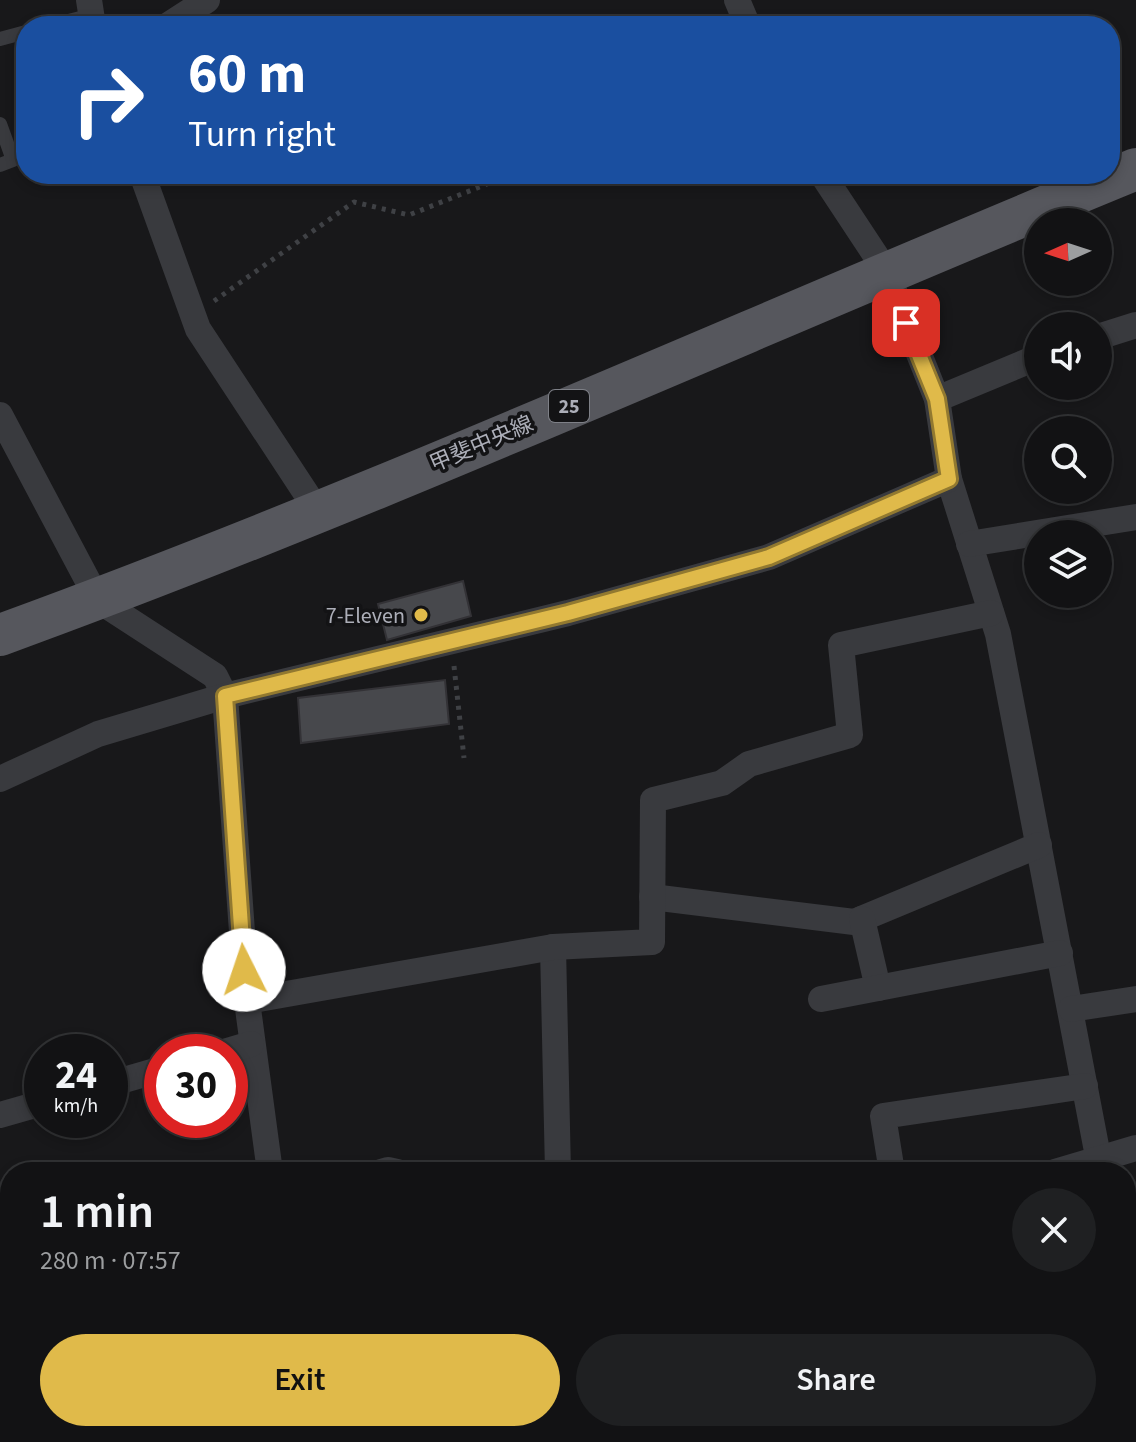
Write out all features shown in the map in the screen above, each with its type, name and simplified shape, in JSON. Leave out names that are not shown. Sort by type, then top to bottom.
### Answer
[{"type":"main road","name":"甲斐中央線","points":[[0,635],[98,600],[1099,184]]},
{"type":"street","points":[[182,16],[207,0]]},
{"type":"street","points":[[146,184],[198,329],[317,510]]},
{"type":"street","points":[[829,184],[886,271],[937,399],[949,479],[991,613],[1039,845],[1098,1162]]},
{"type":"street","points":[[1112,333],[1136,325]]},
{"type":"street","points":[[937,399],[1024,363]]},
{"type":"street","points":[[0,415],[98,600],[215,676],[225,696],[251,1044],[269,1162]]},
{"type":"street","points":[[0,779],[98,734],[225,696],[568,613],[769,557],[949,479]]},
{"type":"street","points":[[969,544],[1136,517]]},
{"type":"street","points":[[247,1001],[553,947],[652,942],[653,800],[722,783],[749,764],[850,735],[841,645],[991,613]]},
{"type":"street","points":[[652,897],[854,922],[1039,845]]},
{"type":"street","points":[[862,919],[878,988]]},
{"type":"street","points":[[553,947],[558,1162]]},
{"type":"street","points":[[821,999],[1060,953]]},
{"type":"street","points":[[1071,1009],[1136,999]]},
{"type":"street","points":[[890,1162],[883,1116],[1085,1086]]},
{"type":"street","points":[[0,1115],[24,1108]]},
{"type":"street","points":[[1106,1162],[1136,1148]]},
{"type":"lane","points":[[0,124],[13,160],[0,165]]},
{"type":"path","points":[[194,316],[354,202],[409,215],[487,184]]},
{"type":"path","points":[[452,641],[464,758]]},
{"type":"building","points":[[463,581],[471,616],[387,640],[378,604]]},
{"type":"building","points":[[445,680],[449,724],[301,743],[298,698]]},
{"type":"place","name":"7-Eleven","points":[[421,615]]},
{"type":"route","points":[[244,970],[225,696],[568,613],[769,557],[949,479],[937,399],[906,323]]}]
